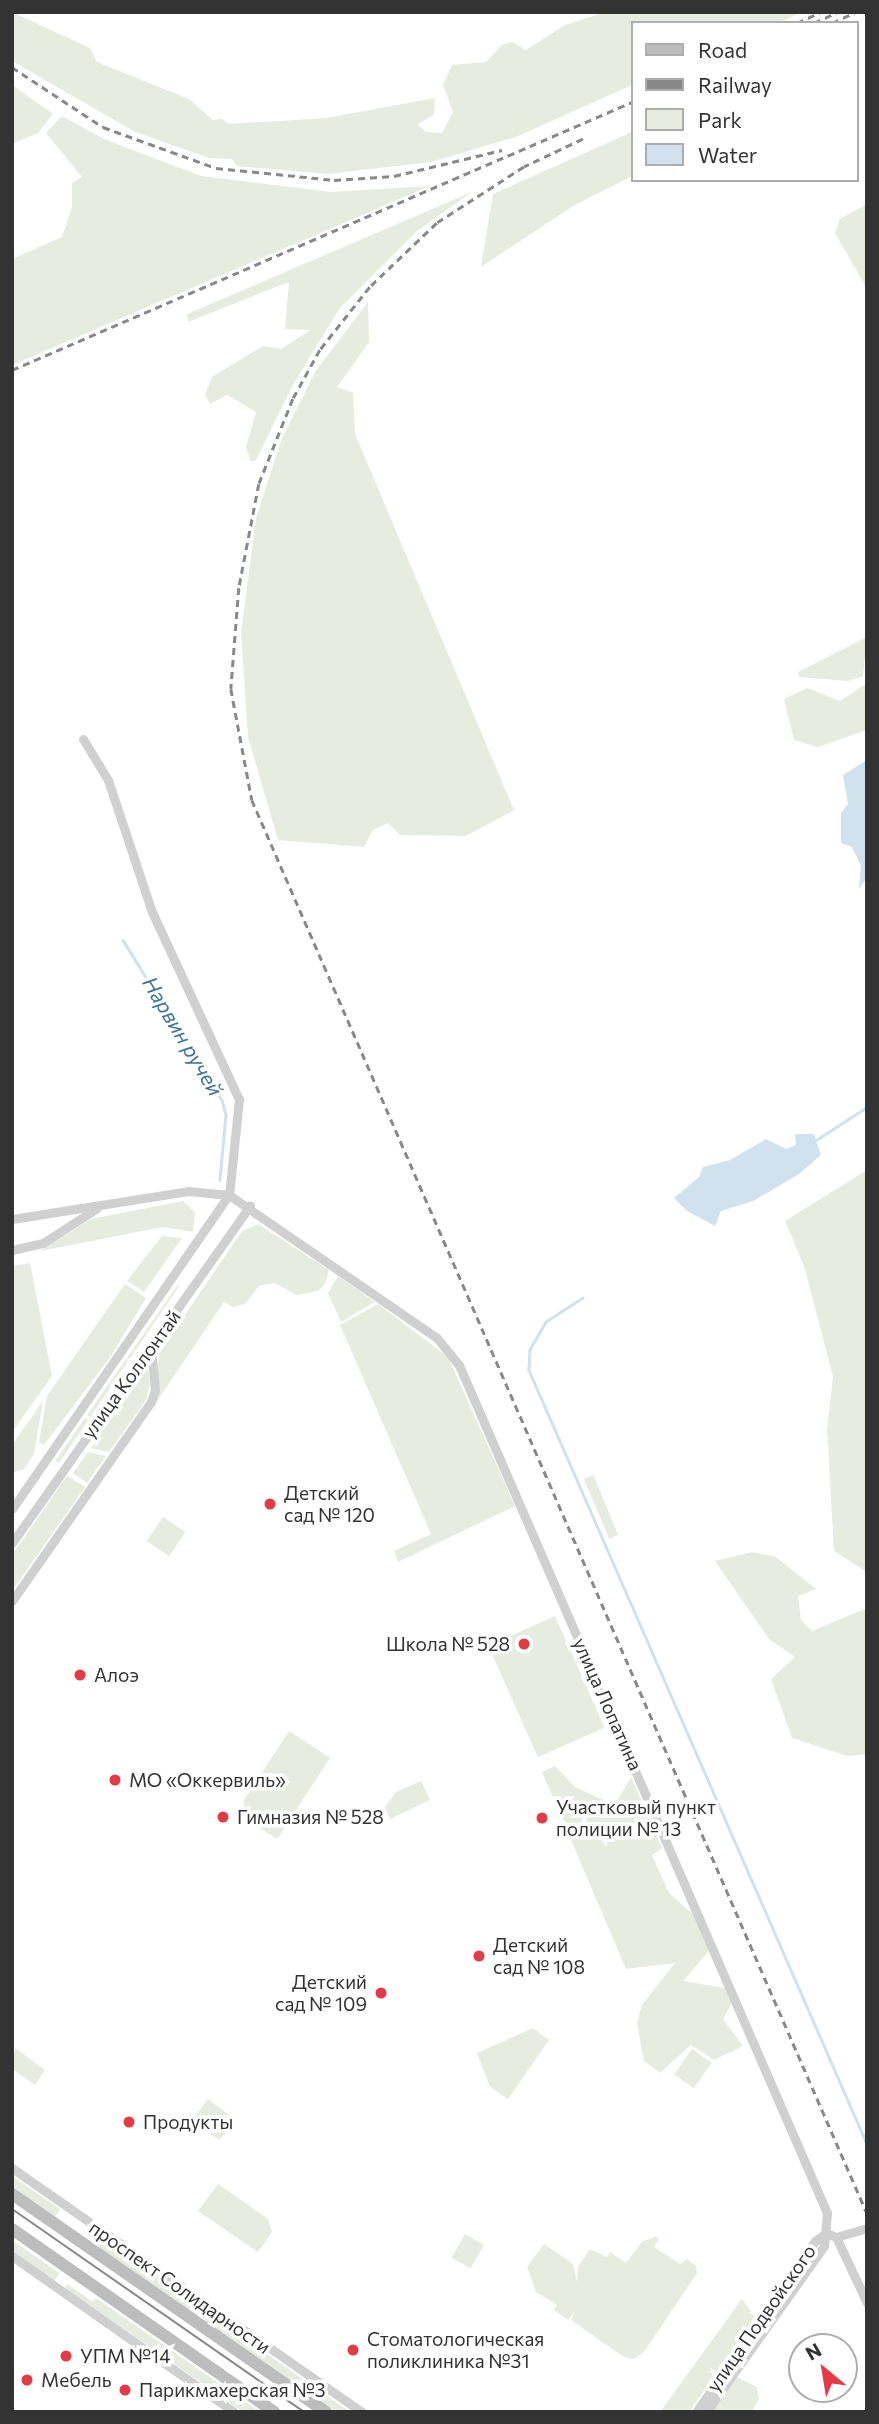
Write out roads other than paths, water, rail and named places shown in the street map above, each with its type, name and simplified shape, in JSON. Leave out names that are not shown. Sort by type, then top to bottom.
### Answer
[{"type":"main road","name":"проспект Солидарности","points":[[12,2194],[326,2412]]},
{"type":"main road","points":[[12,2229],[274,2412]]},
{"type":"street","points":[[12,1219],[188,1191],[229,1195],[239,1099],[152,912],[108,780],[83,739]]},
{"type":"street","name":"улица Лопатина","points":[[229,1195],[250,1206],[437,1338],[459,1365],[820,2192],[827,2213],[826,2233]]},
{"type":"street","name":"улица Коллонтай","points":[[12,1509],[229,1195]]},
{"type":"street","points":[[12,1250],[43,1243],[70,1223],[102,1206]]},
{"type":"street","name":"улица Коллонтай","points":[[12,1543],[250,1206]]},
{"type":"street","points":[[67,1209],[70,1223]]},
{"type":"street","points":[[12,1601],[151,1402],[155,1390],[151,1347]]},
{"type":"street","points":[[12,2168],[362,2412]]},
{"type":"street","points":[[826,2233],[836,2237],[867,2228]]},
{"type":"street","name":"улица Подвойского","points":[[695,2412],[815,2241],[826,2233]]},
{"type":"street","name":"улица Подвойского","points":[[706,2412],[824,2246],[826,2233]]},
{"type":"street","points":[[836,2237],[867,2303]]},
{"type":"street","points":[[12,2256],[234,2412]]},
{"type":"water","points":[[867,760],[867,877],[859,889],[861,866],[852,847],[841,843],[841,813],[848,804],[843,775]]},
{"type":"water","points":[[795,1134],[814,1134],[821,1155],[799,1174],[753,1201],[721,1211],[715,1226],[687,1211],[674,1198],[699,1177],[703,1167],[730,1160],[766,1139],[786,1149],[796,1145]]},
{"type":"waterway","name":"Нарвин ручей","points":[[123,940],[222,1100],[226,1115],[220,1180]]},
{"type":"waterway","name":"Нарвин ручей","points":[[816,1140],[867,1107]]},
{"type":"waterway","points":[[583,1298],[546,1322],[530,1350],[529,1370],[867,2144]]},
{"type":"tram line","points":[[12,2209],[304,2412]]},
{"type":"railway","points":[[801,21],[821,12]]},
{"type":"railway","points":[[818,21],[838,12]]},
{"type":"railway","points":[[836,21],[856,12]]},
{"type":"railway","points":[[12,67],[103,127],[216,168],[334,180],[394,176],[502,150]]},
{"type":"railway","points":[[12,370],[630,103]]},
{"type":"railway","points":[[583,139],[524,167],[437,223],[370,287],[320,350],[293,399],[259,484],[239,588],[231,689],[252,800],[867,2213]]},
{"type":"place","name":"Детский сад № 120","points":[[270,1504]]},
{"type":"place","name":"Школа № 528","points":[[524,1644]]},
{"type":"place","name":"Алоэ","points":[[80,1675]]},
{"type":"place","name":"МО «Оккервиль»","points":[[115,1780]]},
{"type":"place","name":"Гимназия № 528","points":[[223,1817]]},
{"type":"place","name":"Участковый пункт полиции № 13","points":[[542,1818]]},
{"type":"place","name":"Детский сад № 108","points":[[479,1956]]},
{"type":"place","name":"Детский сад № 109","points":[[381,1993]]},
{"type":"place","name":"Продукты","points":[[129,2122]]},
{"type":"place","name":"Стоматологическая поликлиника №31","points":[[353,2350]]},
{"type":"place","name":"УПМ №14","points":[[66,2356]]},
{"type":"place","name":"Мебель","points":[[27,2380]]},
{"type":"place","name":"Парикмахерская №3","points":[[125,2390]]}]
